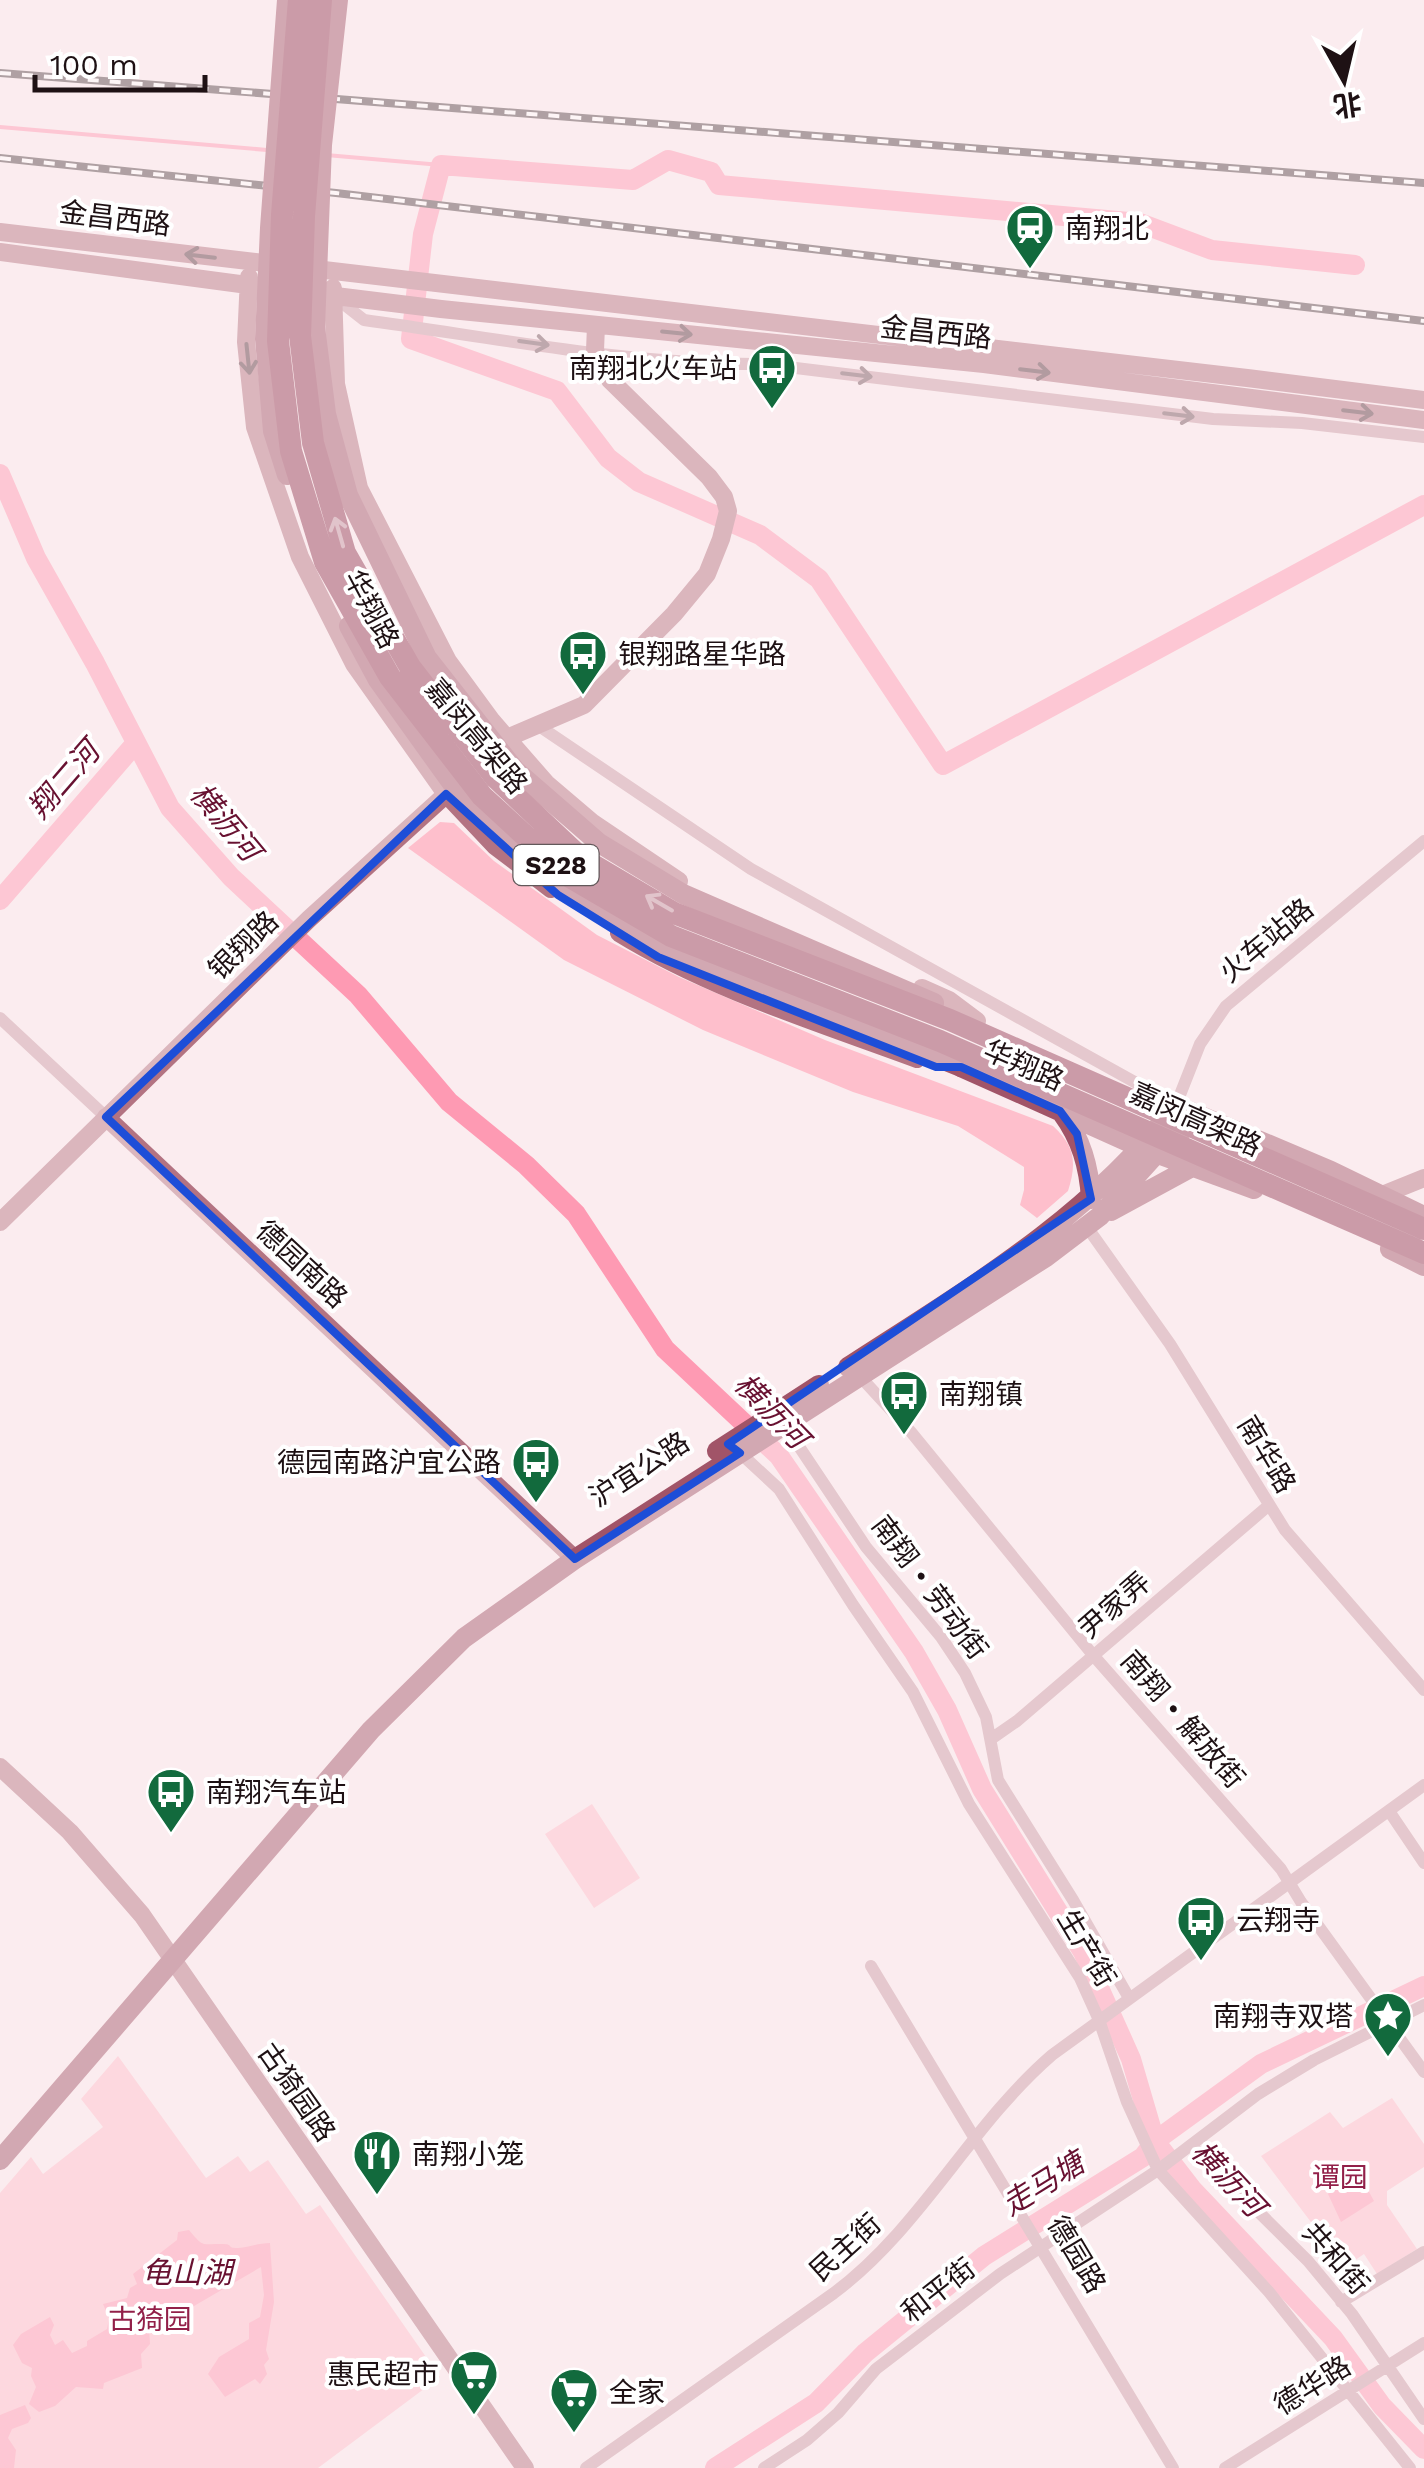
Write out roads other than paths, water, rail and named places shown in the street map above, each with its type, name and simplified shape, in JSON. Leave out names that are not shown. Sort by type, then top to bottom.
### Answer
[{"type":"highway","name":"嘉闵高架路","points":[[298,0],[282,215],[278,341],[291,450],[334,579],[390,677],[482,796],[570,877],[671,936],[940,1041],[1424,1253]]},
{"type":"highway","name":"嘉闵高架路","points":[[320,0],[304,216],[300,336],[313,443],[346,553],[410,667],[496,778],[581,858],[674,913],[950,1020],[1424,1230]]},
{"type":"main road","name":"华翔路","points":[[287,0],[265,339],[273,431],[316,563],[378,680],[464,800],[561,888],[664,948],[962,1066],[1149,1151]]},
{"type":"main road","name":"华翔路","points":[[338,0],[322,145],[315,327],[326,414],[348,496],[427,658],[516,770],[599,844],[683,894],[1139,1096],[1176,1105]]},
{"type":"main road","name":"金昌西路","points":[[0,232],[986,345],[1424,400]]},
{"type":"main road","name":"金昌西路","points":[[0,252],[396,304],[984,364],[1424,420]]},
{"type":"main road","points":[[251,262],[246,342],[254,427],[300,557],[354,664],[446,794],[496,846],[558,895],[658,957],[936,1067],[962,1066]]},
{"type":"main road","points":[[333,272],[336,384],[359,488],[448,661],[507,738],[546,783],[594,823],[686,886],[948,1000],[977,1022]]},
{"type":"main road","points":[[595,351],[596,325]]},
{"type":"main road","name":"银翔路","points":[[0,1222],[309,919],[507,738],[584,705],[674,614],[707,574],[728,511],[724,498],[709,477],[610,380],[595,351]]},
{"type":"main road","points":[[1176,1105],[1424,1216]]},
{"type":"main road","name":"沪宜公路","points":[[0,2160],[406,1674],[480,1610],[775,1425],[1093,1214],[1149,1151],[1176,1105]]},
{"type":"main road","points":[[1060,1112],[1077,1134],[1093,1214],[1192,1167]]},
{"type":"main road","points":[[1149,1151],[1199,1115]]},
{"type":"main road","name":"德园南路","points":[[106,1117],[570,1554]]},
{"type":"main road","points":[[1149,1151],[1296,1204],[1424,1266]]},
{"type":"main road","points":[[1382,1196],[1424,1178]]},
{"type":"main road","name":"古猗园路","points":[[0,1767],[44,1806],[141,1914],[525,2468]]},
{"type":"main road","name":"沪宜公路","points":[[0,2140],[168,1955]]},
{"type":"street","points":[[334,296],[364,320],[595,351],[704,364],[763,364],[1214,419],[1302,423],[1424,437]]},
{"type":"street","points":[[540,726],[751,869],[1176,1105]]},
{"type":"street","name":"火车站路","points":[[1176,1105],[1200,1044],[1226,1006],[1424,841]]},
{"type":"street","name":"德园南路","points":[[0,1018],[106,1117]]},
{"type":"street","name":"南华路","points":[[1093,1214],[1268,1506],[1294,1542],[1424,1690]]},
{"type":"street","name":"南翔 • 解放街","points":[[855,1370],[918,1440],[1093,1656],[1280,1869],[1424,2072]]},
{"type":"street","name":"南翔 • 劳动街","points":[[775,1425],[878,1564],[954,1656],[981,1705],[998,1780],[1129,1998]]},
{"type":"street","name":"生产街","points":[[740,1445],[778,1489],[914,1692],[969,1804],[1080,1978],[1144,2142],[1410,2468]]},
{"type":"street","name":"尹家弄","points":[[991,1740],[1268,1506]]},
{"type":"street","points":[[1129,1998],[1424,1785]]},
{"type":"street","points":[[1388,1811],[1424,1863]]},
{"type":"street","name":"德园路","points":[[871,1966],[1173,2468]]},
{"type":"street","name":"民主街","points":[[586,2468],[860,2272],[894,2239],[1027,2078],[1129,1998]]},
{"type":"street","name":"和平街","points":[[764,2468],[820,2429],[876,2369],[1040,2247],[1159,2164],[1180,2155],[1236,2110],[1381,2012],[1424,2005]]},
{"type":"street","name":"共和街","points":[[1192,2146],[1286,2237],[1342,2302],[1424,2419]]},
{"type":"street","points":[[1342,2302],[1424,2252]]},
{"type":"street","name":"德华路","points":[[1225,2468],[1424,2343]]},
{"type":"water","points":[[1336,2167],[1353,2181],[1361,2177],[1374,2201],[1341,2222],[1328,2194],[1332,2189],[1326,2174]]},
{"type":"water","name":"龟山湖","points":[[189,2230],[204,2244],[238,2248],[270,2243],[274,2302],[266,2350],[269,2359],[264,2365],[267,2374],[260,2384],[255,2379],[225,2397],[208,2374],[219,2357],[249,2339],[249,2323],[260,2317],[264,2295],[261,2267],[170,2320],[149,2327],[150,2344],[141,2354],[142,2368],[104,2383],[103,2389],[76,2387],[55,2406],[39,2412],[29,2404],[36,2387],[32,2368],[22,2363],[13,2345],[21,2334],[50,2317],[54,2325],[50,2335],[55,2345],[63,2340],[72,2353],[87,2346],[87,2341],[107,2329],[109,2318],[103,2304],[127,2298],[130,2288],[137,2284],[133,2274],[177,2240],[178,2232]]},
{"type":"water","points":[[25,2405],[31,2418],[12,2429],[8,2438],[16,2450],[14,2468],[0,2468],[0,2415]]},
{"type":"waterway","points":[[0,127],[267,150]]},
{"type":"waterway","points":[[326,155],[441,165]]},
{"type":"waterway","points":[[1355,265],[1212,250],[1140,223],[719,185],[711,172],[668,160],[633,180],[441,165],[423,234],[411,339],[557,391],[608,458],[639,482],[760,535],[819,579],[943,765],[1424,505]]},
{"type":"waterway","name":"横沥河","points":[[0,474],[36,558],[170,808],[231,877],[358,995],[449,1102],[526,1165],[576,1214],[665,1349],[779,1456],[914,1652],[947,1710],[982,1789],[1083,1952],[1131,2059],[1155,2141],[1192,2189],[1333,2338],[1382,2406],[1424,2449]]},
{"type":"waterway","name":"翔二河","points":[[0,900],[135,744]]},
{"type":"waterway","name":"走马塘","points":[[715,2468],[816,2403],[865,2353],[984,2256],[1143,2157],[1155,2141],[1261,2064],[1424,1986]]},
{"type":"railway","points":[[0,73],[1424,183]]},
{"type":"railway","points":[[0,158],[336,193],[1424,321]]},
{"type":"place","name":"南翔北","points":[[1030,270]]},
{"type":"place","name":"南翔北火车站","points":[[772,410]]},
{"type":"place","name":"银翔路星华路","points":[[583,696]]},
{"type":"place","name":"南翔镇","points":[[904,1436]]},
{"type":"place","name":"德园南路沪宜公路","points":[[536,1504]]},
{"type":"place","name":"南翔汽车站","points":[[171,1834]]},
{"type":"place","name":"云翔寺","points":[[1201,1962]]},
{"type":"place","name":"南翔寺双塔","points":[[1388,2058]]},
{"type":"place","name":"南翔小笼","points":[[377,2196]]},
{"type":"place","name":"惠民超市","points":[[474,2416]]},
{"type":"place","name":"全家","points":[[574,2434]]},
{"type":"park label","name":"谭园","points":[[1340,2177]]},
{"type":"park label","name":"古猗园","points":[[150,2319]]}]
